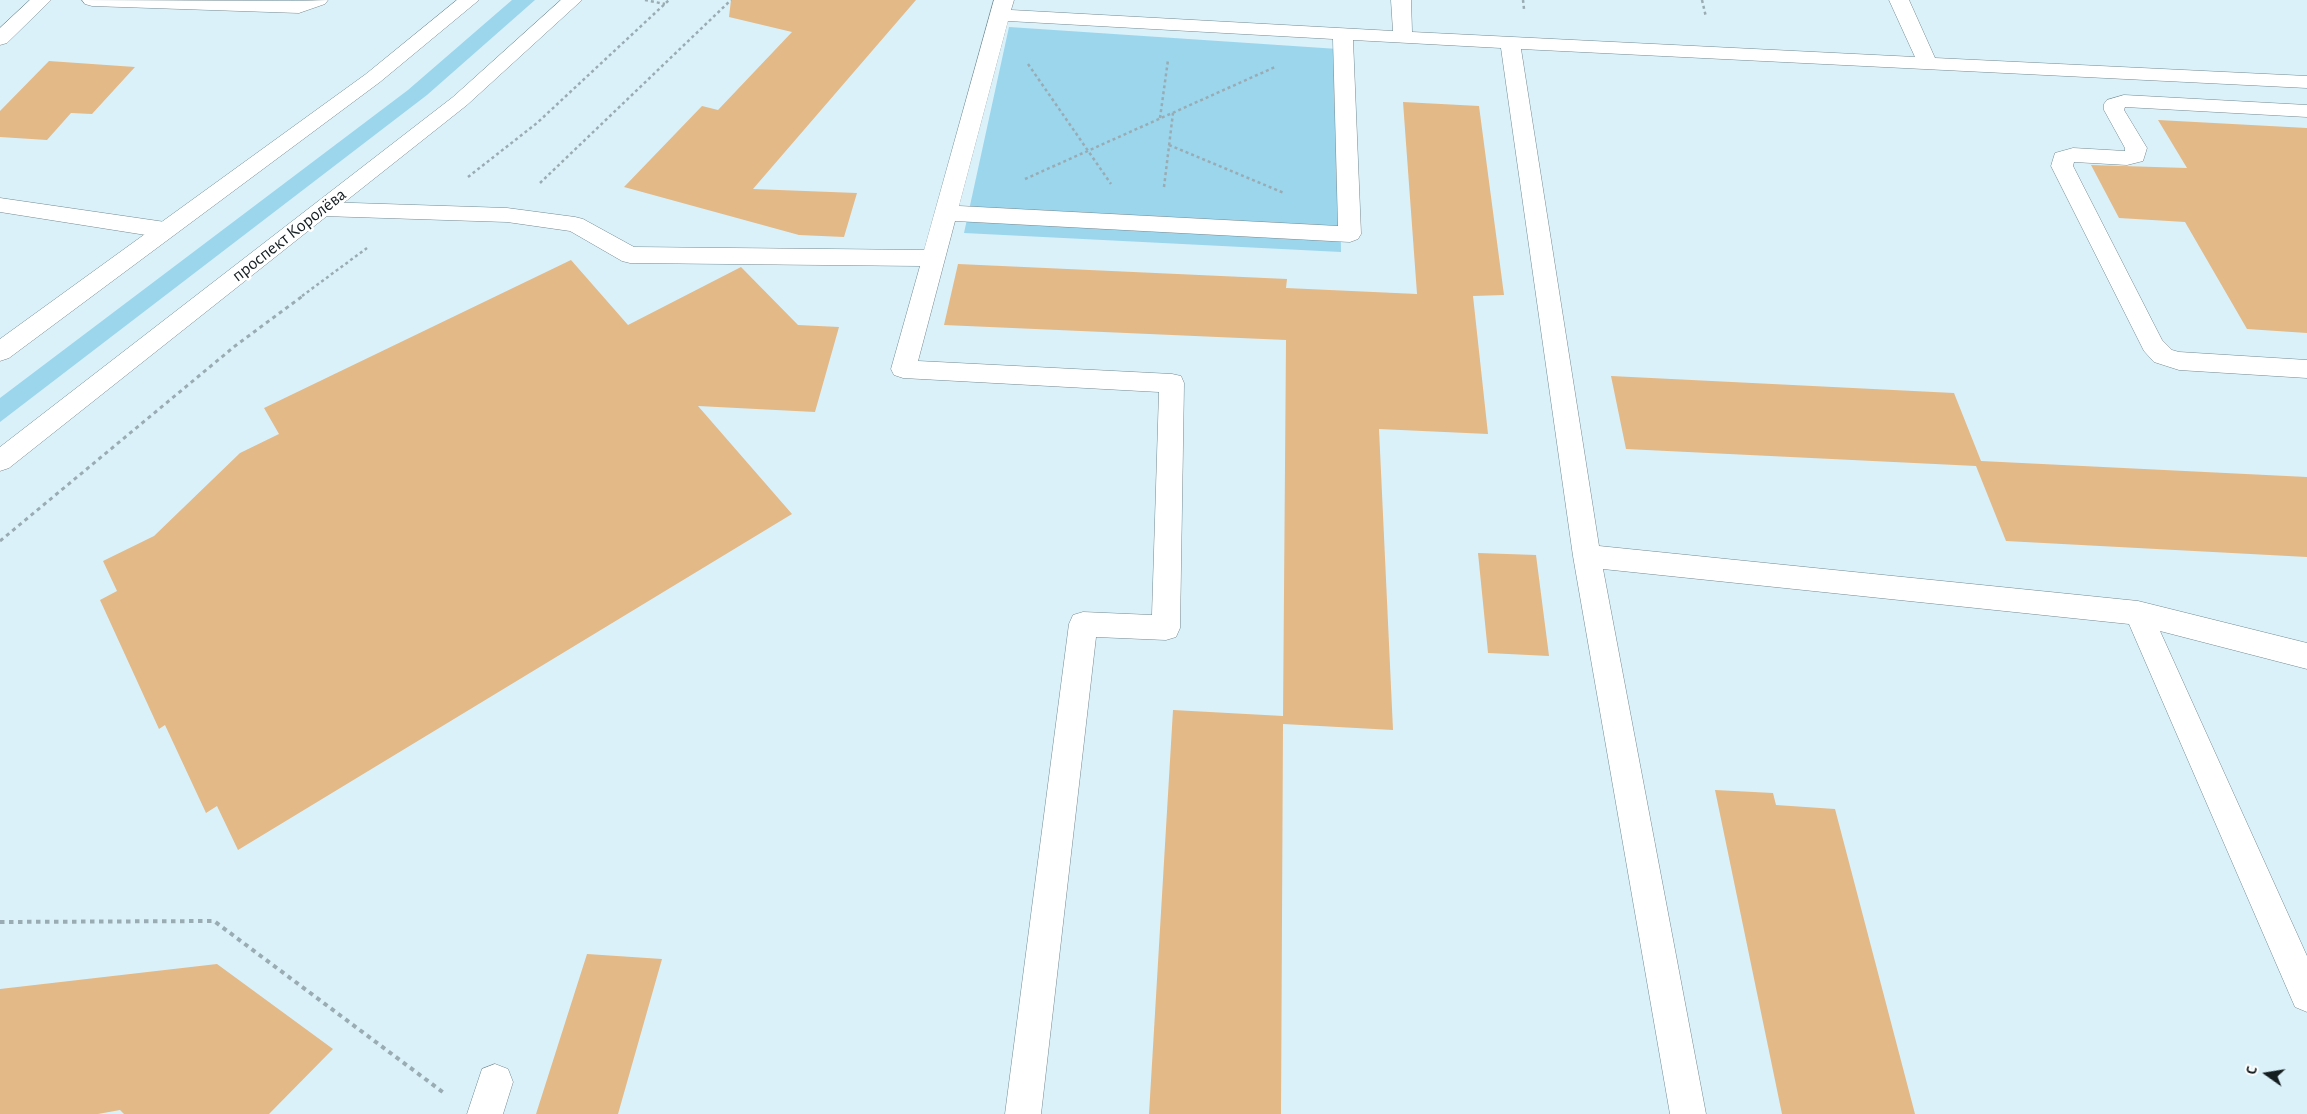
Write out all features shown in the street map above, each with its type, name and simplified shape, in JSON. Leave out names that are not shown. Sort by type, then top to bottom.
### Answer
[{"type":"main road","points":[[0,39],[41,0]]},
{"type":"main road","points":[[92,0],[302,3],[318,0]]},
{"type":"main road","points":[[0,352],[373,78],[468,0]]},
{"type":"main road","name":"проспект Королёва","points":[[0,461],[460,101],[572,0]]},
{"type":"main road","points":[[1401,0],[1403,38]]},
{"type":"main road","points":[[1899,0],[1928,64]]},
{"type":"main road","points":[[1023,1114],[1083,624],[1166,628],[1172,383],[903,369],[1003,7],[1403,38],[2307,82]]},
{"type":"main road","points":[[946,213],[1350,234],[1343,34]]},
{"type":"main road","points":[[1510,43],[1587,556],[1688,1114]]},
{"type":"main road","points":[[2307,111],[2124,102],[2114,104],[2114,110],[2136,148],[2136,156],[2127,158],[2073,155],[2063,158],[2062,166],[2153,345],[2163,356],[2179,361],[2307,369]]},
{"type":"main road","points":[[0,205],[165,230]]},
{"type":"main road","points":[[323,209],[507,215],[575,224],[630,255],[934,258]]},
{"type":"main road","points":[[1587,556],[2138,613],[2307,656]]},
{"type":"main road","points":[[2138,613],[2307,995]]},
{"type":"path","points":[[645,0],[665,4]]},
{"type":"path","points":[[0,541],[235,346],[359,254],[422,212],[537,123],[669,0]]},
{"type":"path","points":[[507,215],[731,0]]},
{"type":"path","points":[[1160,118],[1164,19]]},
{"type":"path","points":[[994,40],[1012,41],[1116,192]]},
{"type":"path","points":[[1017,183],[1277,66]]},
{"type":"path","points":[[1164,192],[1173,112]]},
{"type":"path","points":[[1169,145],[1332,212],[1350,214]]},
{"type":"path","points":[[0,922],[214,921],[449,1096]]},
{"type":"shaded area","points":[[512,0],[535,0],[427,95],[0,422],[0,398],[408,90]]},
{"type":"shaded area","points":[[1009,27],[1338,49],[1341,252],[964,233]]},
{"type":"building","points":[[731,0],[916,0],[753,189],[857,193],[844,237],[799,235],[624,187],[702,106],[718,110],[792,32],[729,17]]},
{"type":"building","points":[[49,61],[135,67],[92,114],[71,113],[47,140],[0,137],[0,111]]},
{"type":"building","points":[[1403,102],[1479,106],[1504,295],[1473,296],[1488,434],[1379,429],[1393,730],[1283,724],[1281,1114],[1149,1114],[1173,710],[1283,716],[1286,340],[944,325],[958,264],[1287,279],[1286,288],[1417,294]]},
{"type":"building","points":[[2158,120],[2307,128],[2307,333],[2247,329],[2185,222],[2119,218],[2091,165],[2187,168]]},
{"type":"building","points":[[571,260],[628,325],[741,267],[798,325],[839,327],[815,412],[698,406],[792,514],[238,850],[217,806],[206,813],[165,725],[159,729],[100,600],[117,591],[103,561],[154,536],[240,453],[279,434],[264,408]]},
{"type":"building","points":[[1611,376],[1954,393],[1981,461],[2307,477],[2307,557],[2006,541],[1976,466],[1626,449]]},
{"type":"building","points":[[1478,553],[1536,555],[1549,656],[1488,653]]},
{"type":"building","points":[[1715,790],[1773,793],[1776,805],[1835,809],[1915,1114],[1782,1114]]},
{"type":"building","points":[[587,954],[662,959],[618,1114],[536,1114]]},
{"type":"building","points":[[217,964],[333,1049],[269,1114],[124,1114],[120,1110],[98,1114],[0,1114],[0,989]]}]
